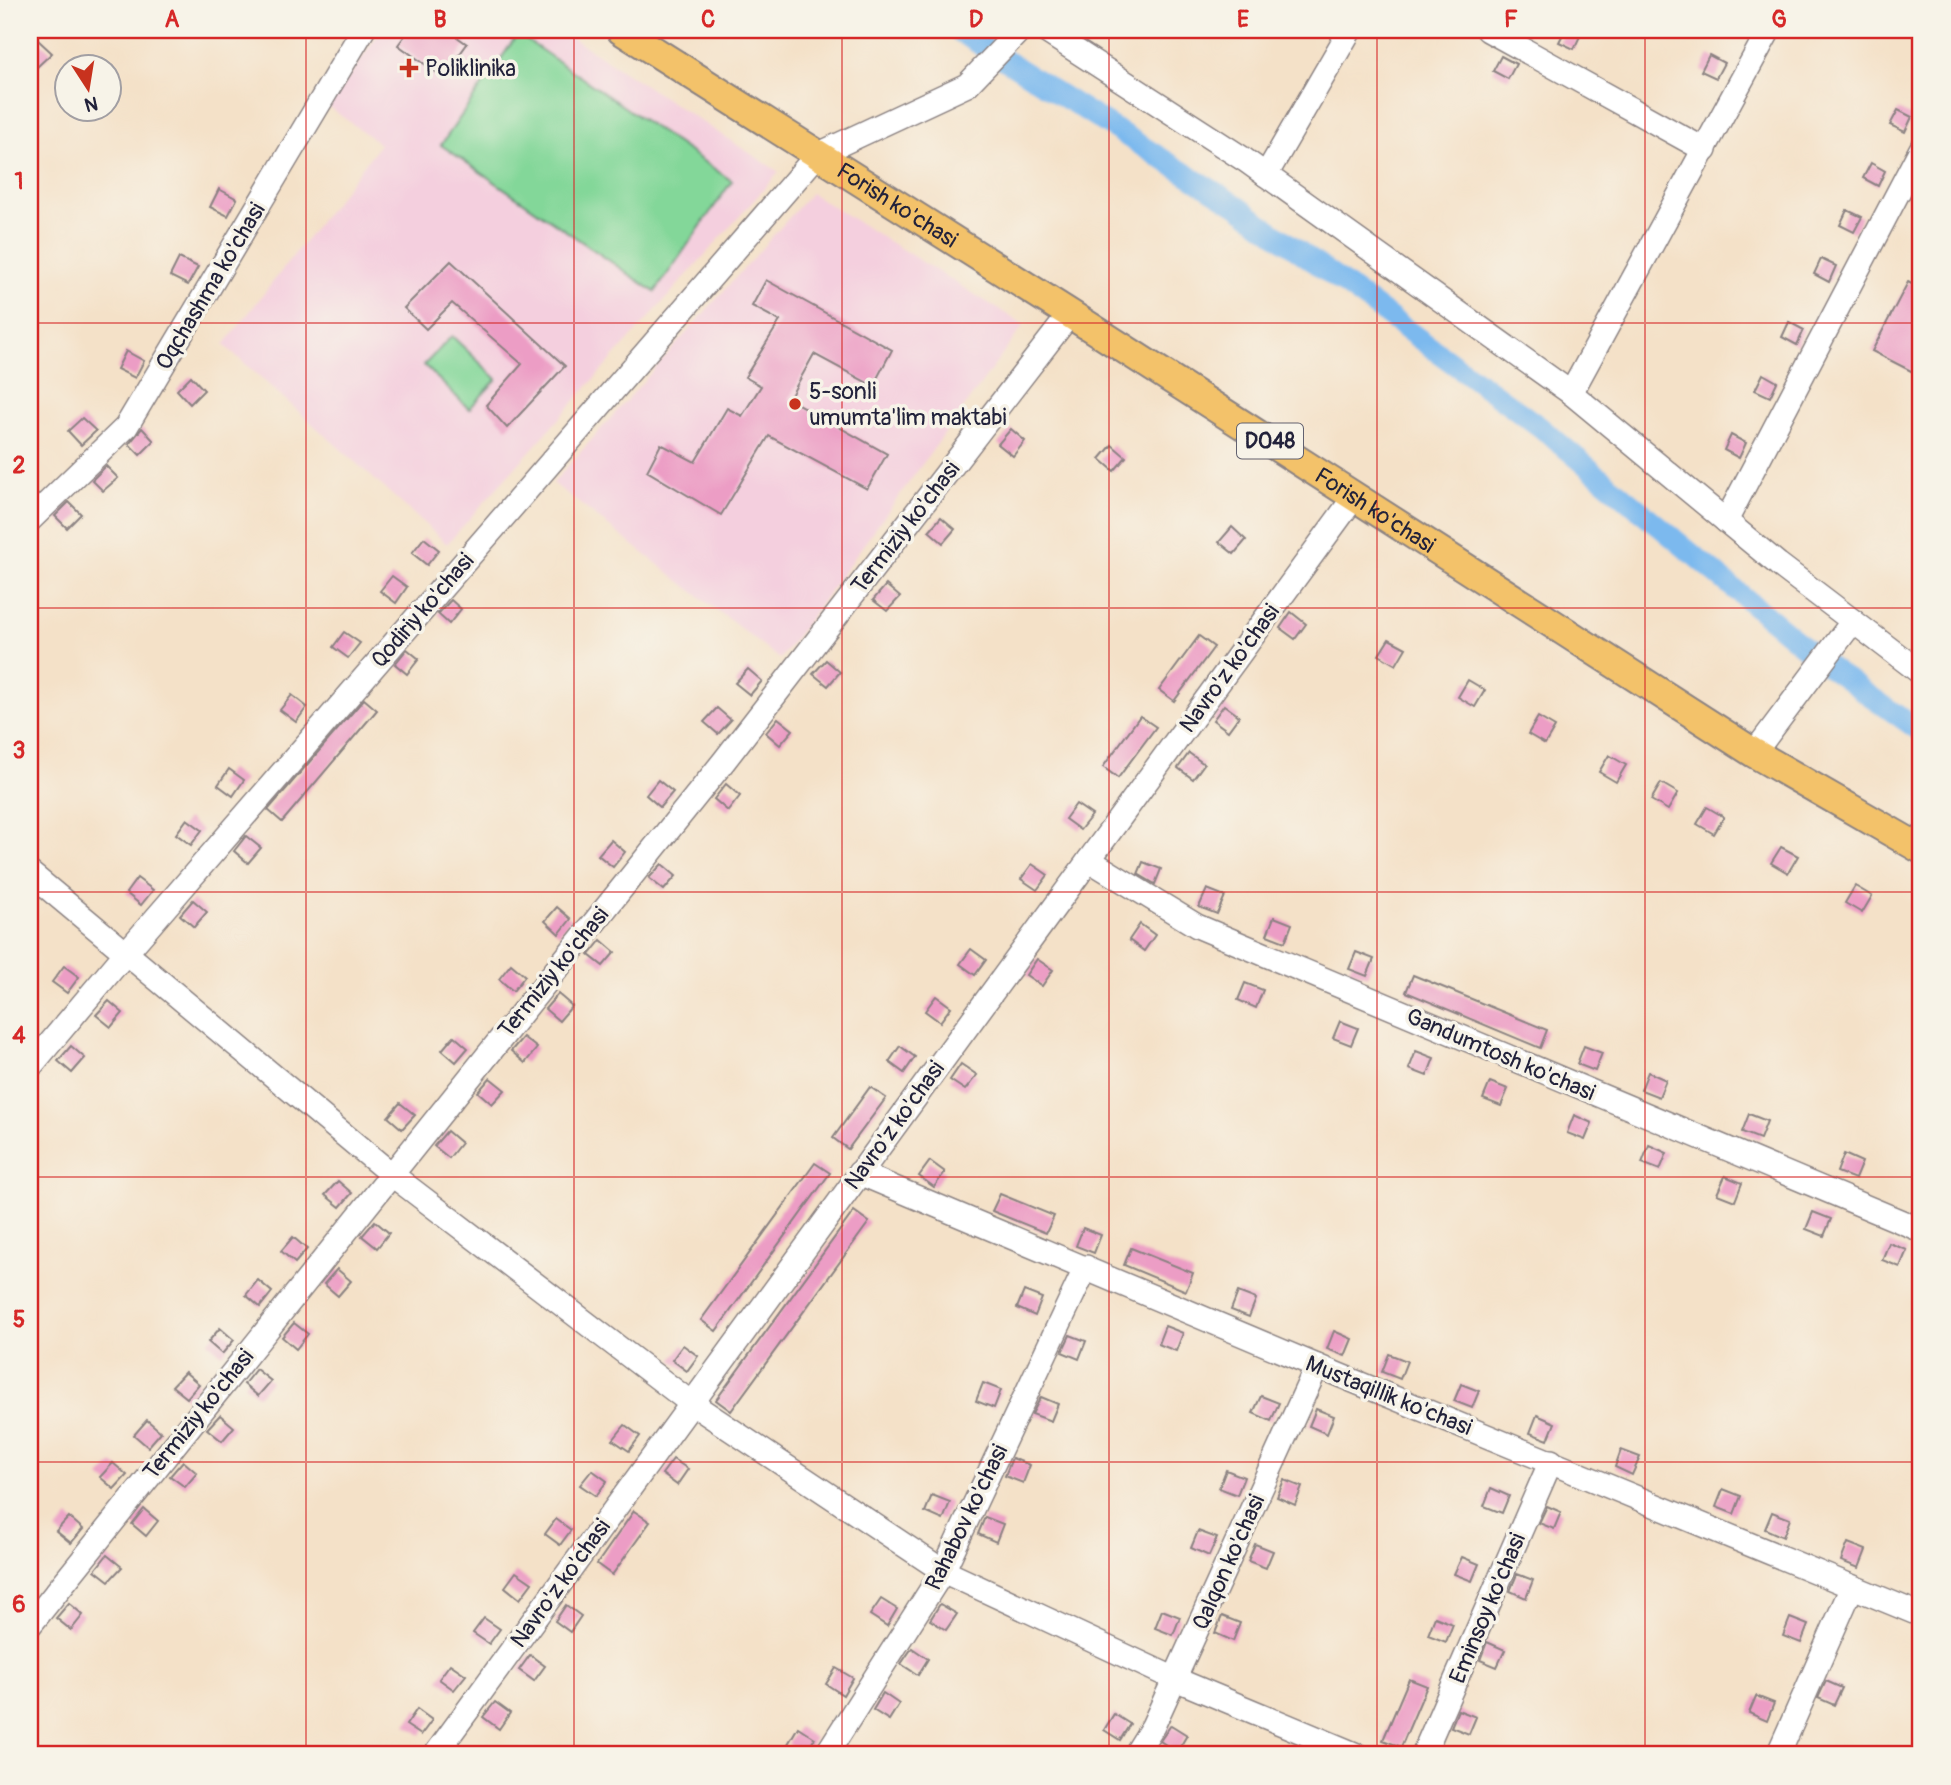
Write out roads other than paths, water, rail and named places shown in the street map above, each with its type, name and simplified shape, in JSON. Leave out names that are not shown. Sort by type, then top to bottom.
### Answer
[{"type":"main road","name":"Forish ko'chasi","points":[[621,30],[1070,314],[1754,753],[1921,849]]},
{"type":"street","name":"Oqchashma ko'chasi","points":[[30,520],[126,427],[363,30]]},
{"type":"street","points":[[817,155],[967,85],[1020,30]]},
{"type":"street","points":[[1044,30],[1266,175],[1571,393],[1726,521],[1921,673]]},
{"type":"street","points":[[1266,175],[1350,30]]},
{"type":"street","points":[[1488,30],[1705,150]]},
{"type":"street","points":[[1571,393],[1769,30]]},
{"type":"street","points":[[1726,521],[1921,149]]},
{"type":"street","name":"Qodiriy ko'chasi","points":[[30,1068],[125,954],[817,155]]},
{"type":"street","name":"Termiziy ko'chasi","points":[[30,1625],[724,761],[1070,314]]},
{"type":"street","name":"Navro'z ko'chasi","points":[[435,1755],[1355,496]]},
{"type":"street","points":[[1754,753],[1853,621]]},
{"type":"street","name":"Gandumtosh ko'chasi","points":[[1089,860],[1197,926],[1921,1230]]},
{"type":"street","points":[[30,873],[391,1174],[691,1403],[943,1571],[1175,1679],[1357,1755]]},
{"type":"street","name":"Mustaqillik ko'chasi","points":[[859,1172],[1317,1366],[1921,1615]]},
{"type":"street","name":"Rahabov ko'chasi","points":[[826,1755],[943,1571],[1086,1267]]},
{"type":"street","name":"Qalqon ko'chasi","points":[[1135,1755],[1153,1726],[1175,1679],[1317,1366]]},
{"type":"street","name":"Eminsoy ko'chasi","points":[[1423,1755],[1550,1461]]},
{"type":"street","points":[[1777,1755],[1852,1587]]},
{"type":"waterway","points":[[957,30],[1236,205],[1540,427],[1822,662],[1921,732]]},
{"type":"place","name":"Poliklinika","points":[[409,68]]},
{"type":"place","name":"5-sonli umumta'lim maktabi","points":[[795,404]]}]
